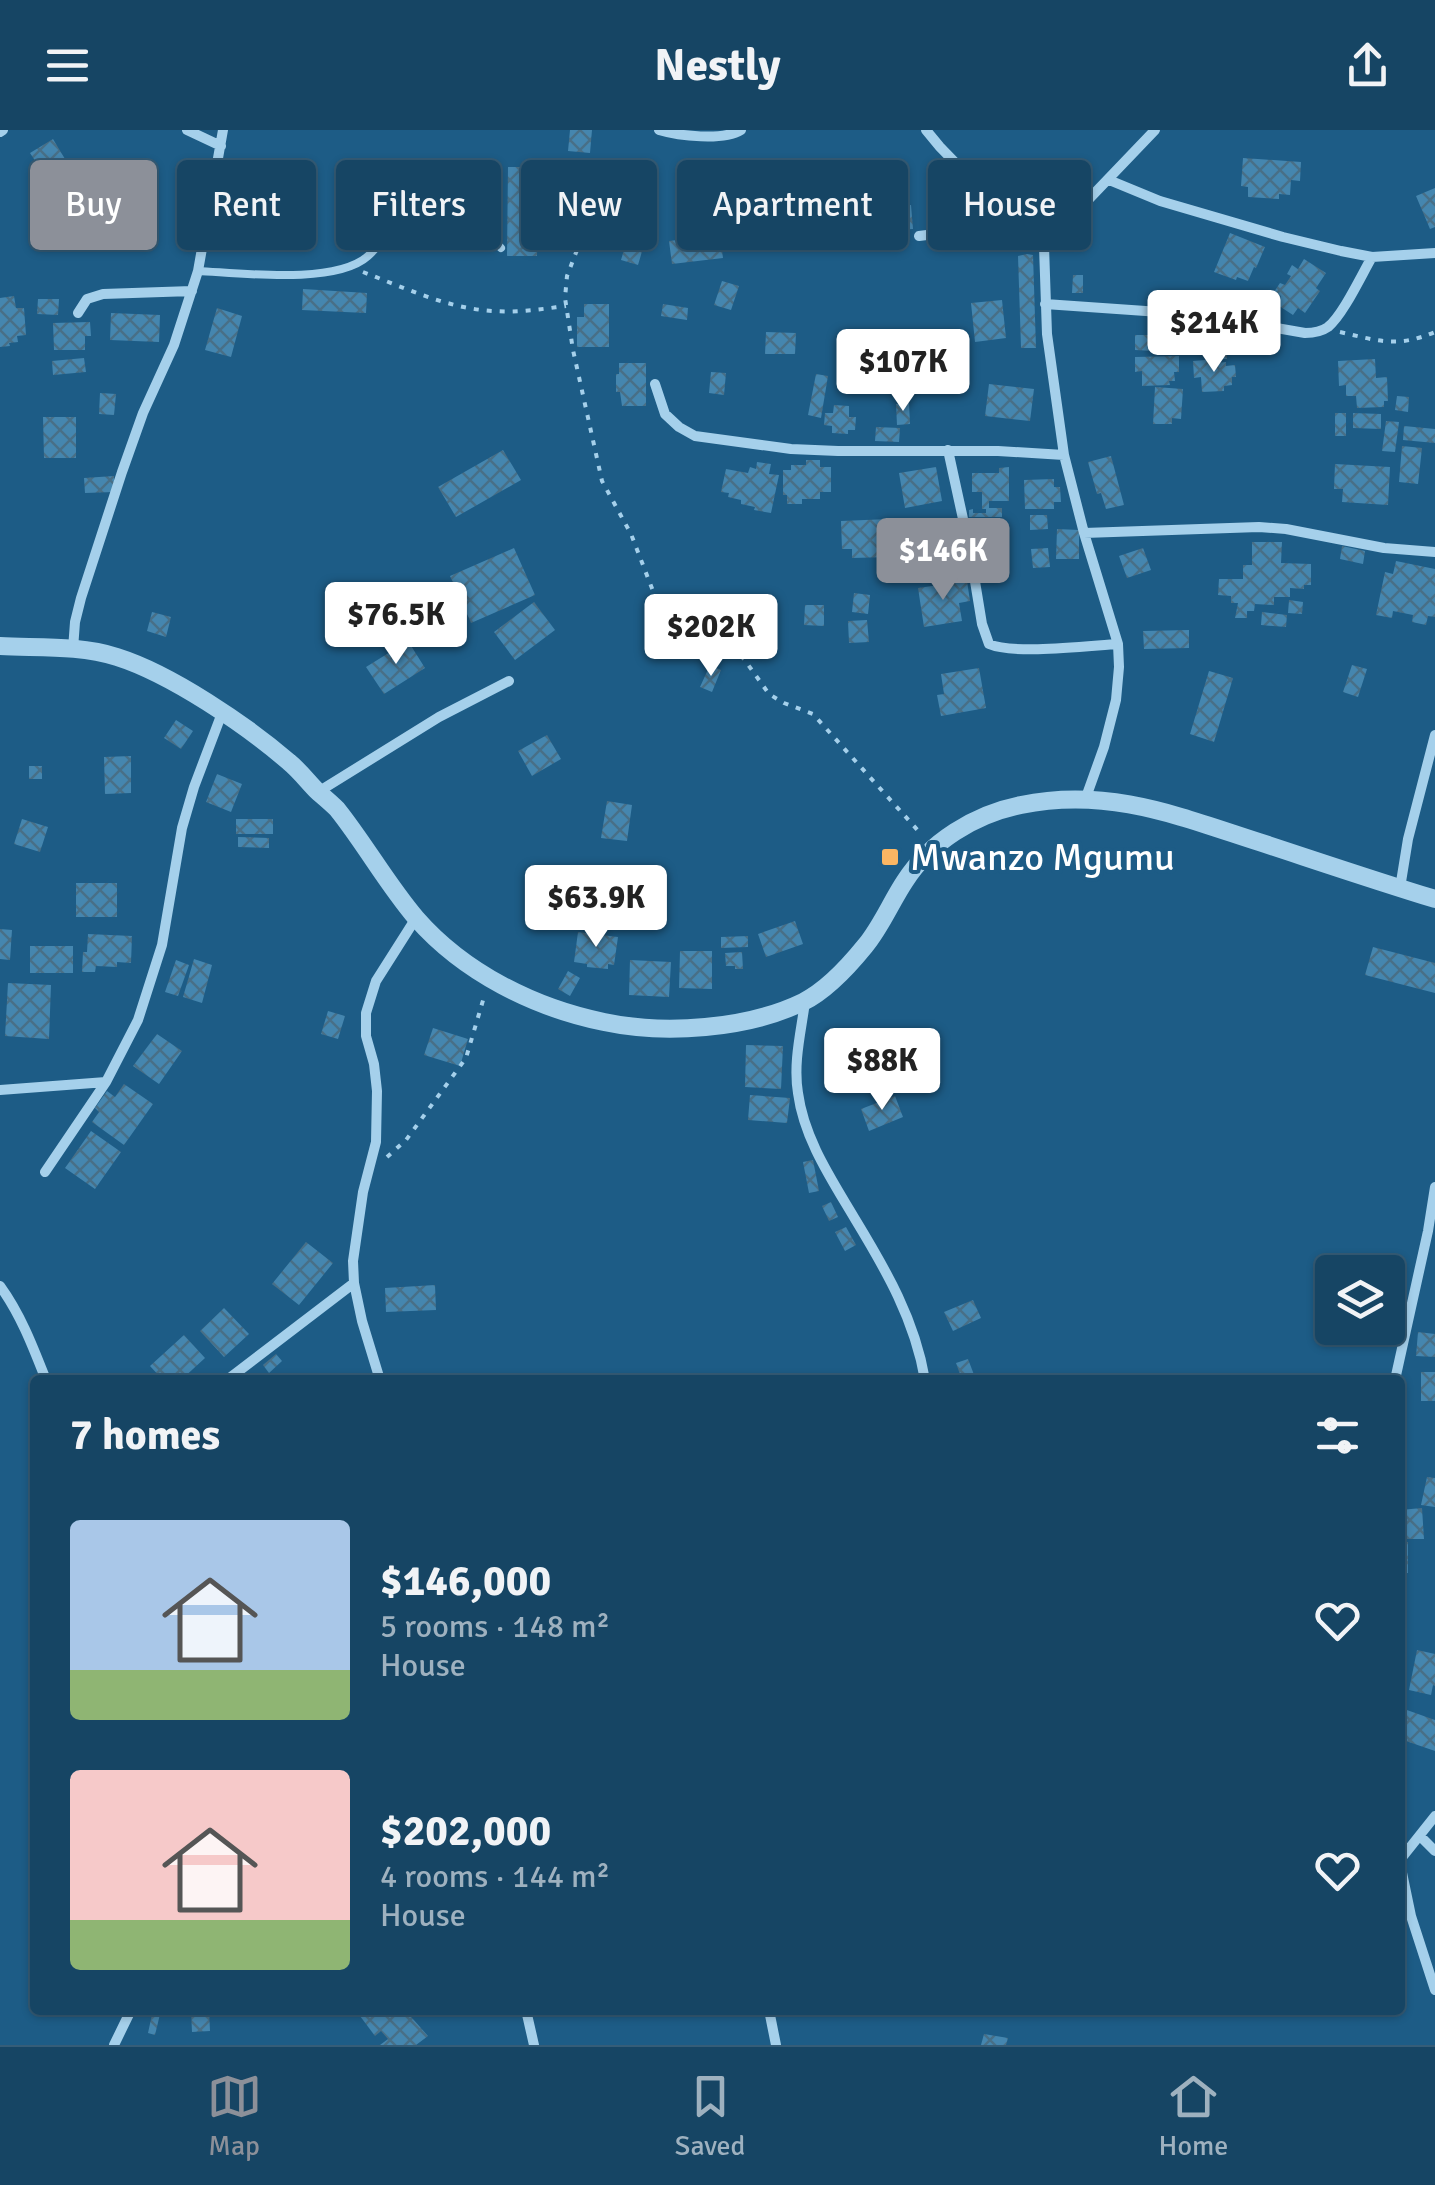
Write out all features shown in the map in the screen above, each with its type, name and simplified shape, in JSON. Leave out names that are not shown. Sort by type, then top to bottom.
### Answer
[{"type":"street","points":[[187,130],[221,146]]},
{"type":"street","points":[[72,649],[81,598],[122,472],[192,291],[223,130]]},
{"type":"street","points":[[659,130],[721,136],[741,130]]},
{"type":"street","points":[[926,130],[952,160]]},
{"type":"street","points":[[1091,198],[1155,130]]},
{"type":"street","points":[[1109,180],[1160,201],[1282,237],[1372,257],[1435,254]]},
{"type":"street","points":[[919,236],[928,235]]},
{"type":"street","points":[[1044,250],[1047,334],[1064,455],[1118,644],[1116,700],[1084,800]]},
{"type":"street","points":[[1045,304],[1203,315],[1304,333],[1326,329],[1336,318],[1372,257]]},
{"type":"street","points":[[78,312],[87,298],[102,294],[192,291]]},
{"type":"street","points":[[655,384],[665,414],[695,436],[790,449],[1064,455]]},
{"type":"street","points":[[948,450],[989,644],[1018,649],[1118,644]]},
{"type":"street","points":[[1084,533],[1286,528],[1384,548],[1435,552]]},
{"type":"street","points":[[0,646],[72,649],[117,657],[156,673],[222,712],[290,762],[335,807],[416,918],[448,949],[490,978],[554,1010],[610,1024],[665,1028],[719,1025],[763,1018],[806,1000],[834,979],[867,944],[908,877],[932,847],[967,825],[1002,810],[1035,803],[1110,800],[1162,810],[1435,899]]},
{"type":"street","points":[[318,792],[438,716],[509,681]]},
{"type":"street","points":[[46,1172],[106,1082],[132,1034],[162,945],[190,800],[222,712]]},
{"type":"street","points":[[1400,888],[1435,735]]},
{"type":"street","points":[[378,1375],[362,1321],[353,1261],[363,1192],[376,1142],[378,1091],[366,1036],[366,1012],[376,981],[416,918]]},
{"type":"street","points":[[806,1000],[796,1061],[804,1123],[831,1179],[903,1304],[925,1375]]},
{"type":"street","points":[[0,1090],[106,1082]]},
{"type":"street","points":[[1397,1375],[1435,1186]]},
{"type":"street","points":[[234,1375],[354,1283]]},
{"type":"street","points":[[0,1286],[30,1339],[44,1375]]},
{"type":"street","points":[[1405,1859],[1429,1842],[1435,1816]]},
{"type":"street","points":[[1405,1887],[1435,1990]]},
{"type":"street","points":[[114,2045],[129,2015]]},
{"type":"street","points":[[527,2015],[534,2045]]},
{"type":"street","points":[[769,2015],[776,2045]]},
{"type":"lane","points":[[198,270],[317,274],[349,267],[373,250]]},
{"type":"path","points":[[577,250],[568,276],[566,306],[602,481],[631,534],[653,591],[660,599],[718,632],[769,694],[813,714],[932,847]]},
{"type":"path","points":[[349,267],[470,308],[513,312],[566,306]]},
{"type":"path","points":[[1326,329],[1404,342],[1435,332]]},
{"type":"path","points":[[370,1173],[406,1140],[466,1058],[490,978]]},
{"type":"building","points":[[570,130],[592,130],[590,153],[568,151]]},
{"type":"building","points":[[53,139],[65,159],[35,160],[30,153]]},
{"type":"building","points":[[1243,158],[1301,162],[1300,181],[1291,180],[1290,195],[1279,194],[1279,199],[1248,197],[1248,187],[1241,186]]},
{"type":"building","points":[[508,167],[521,167],[521,250],[537,250],[537,256],[507,256]]},
{"type":"building","points":[[1435,188],[1435,227],[1430,229],[1416,196]]},
{"type":"building","points":[[911,205],[913,229],[908,229]]},
{"type":"building","points":[[1230,233],[1265,247],[1248,281],[1214,272]]},
{"type":"building","points":[[677,240],[677,250],[722,250],[723,258],[672,264],[669,241]]},
{"type":"building","points":[[624,250],[642,250],[638,265],[621,260]]},
{"type":"building","points":[[1033,255],[1036,348],[1021,348],[1018,256]]},
{"type":"building","points":[[1304,259],[1326,273],[1316,288],[1320,291],[1305,313],[1298,308],[1293,315],[1276,304],[1281,296],[1274,292],[1291,276],[1287,274],[1292,265],[1298,269]]},
{"type":"building","points":[[1073,275],[1083,275],[1083,293],[1072,293]]},
{"type":"building","points":[[722,281],[739,286],[731,310],[714,305]]},
{"type":"building","points":[[303,289],[367,293],[366,313],[302,310]]},
{"type":"building","points":[[14,296],[16,308],[24,308],[26,335],[17,336],[18,342],[9,343],[10,346],[0,347],[0,298]]},
{"type":"building","points":[[38,299],[59,299],[58,315],[37,314]]},
{"type":"building","points":[[1002,300],[1006,338],[975,342],[971,303]]},
{"type":"building","points":[[584,304],[609,304],[609,347],[577,347],[577,317],[584,317]]},
{"type":"building","points":[[663,304],[688,308],[687,320],[661,316]]},
{"type":"building","points":[[217,308],[242,316],[231,357],[205,350]]},
{"type":"building","points":[[111,313],[160,315],[159,342],[110,340]]},
{"type":"building","points":[[1151,316],[1180,317],[1179,346],[1171,346],[1170,352],[1135,350],[1135,335],[1150,335]]},
{"type":"building","points":[[90,322],[91,336],[85,336],[85,350],[54,350],[53,323]]},
{"type":"building","points":[[1207,325],[1239,325],[1244,354],[1227,354],[1227,359],[1220,359],[1220,353],[1201,353],[1201,348],[1191,348],[1191,340],[1197,341],[1197,335],[1207,335]]},
{"type":"building","points":[[766,332],[796,333],[795,354],[765,354]]},
{"type":"building","points":[[1179,356],[1175,381],[1169,381],[1170,385],[1142,386],[1142,371],[1135,372],[1135,357]]},
{"type":"building","points":[[84,358],[86,372],[53,375],[52,361]]},
{"type":"building","points":[[1217,359],[1217,363],[1226,362],[1226,366],[1235,365],[1236,377],[1232,377],[1232,385],[1224,386],[1224,391],[1202,392],[1201,377],[1194,378],[1193,361]]},
{"type":"building","points":[[1375,359],[1376,378],[1387,377],[1388,401],[1384,401],[1384,407],[1357,408],[1356,396],[1346,396],[1346,385],[1339,386],[1338,361]]},
{"type":"building","points":[[619,363],[646,363],[646,406],[622,406],[620,392],[616,392]]},
{"type":"building","points":[[711,372],[726,373],[724,395],[709,393]]},
{"type":"building","points":[[816,374],[828,376],[821,418],[808,415]]},
{"type":"building","points":[[989,384],[1034,389],[1030,421],[985,416]]},
{"type":"building","points":[[1155,387],[1183,389],[1181,419],[1172,418],[1172,424],[1153,424]]},
{"type":"building","points":[[100,393],[116,394],[114,415],[99,414]]},
{"type":"building","points":[[1397,396],[1409,397],[1408,412],[1395,410]]},
{"type":"building","points":[[909,403],[910,424],[897,425],[896,404]]},
{"type":"building","points":[[834,405],[849,406],[849,417],[856,417],[855,430],[848,430],[848,434],[832,433],[832,426],[824,425],[825,413],[833,413]]},
{"type":"building","points":[[1335,413],[1346,413],[1346,436],[1335,436]]},
{"type":"building","points":[[1353,413],[1381,414],[1381,429],[1353,428]]},
{"type":"building","points":[[43,417],[76,417],[76,458],[44,458]]},
{"type":"building","points":[[1386,421],[1399,422],[1395,452],[1382,451]]},
{"type":"building","points":[[1404,426],[1435,429],[1435,443],[1403,440]]},
{"type":"building","points":[[876,427],[900,428],[899,442],[875,441]]},
{"type":"building","points":[[1402,446],[1422,448],[1418,484],[1399,482]]},
{"type":"building","points":[[503,450],[521,480],[456,517],[438,487]]},
{"type":"building","points":[[1111,456],[1124,505],[1106,509],[1101,493],[1097,494],[1088,462]]},
{"type":"building","points":[[806,460],[820,460],[820,467],[831,467],[831,492],[820,492],[820,499],[802,499],[802,504],[787,504],[783,470],[791,470],[791,465],[806,465]]},
{"type":"building","points":[[757,462],[771,464],[769,474],[779,475],[771,513],[754,510],[755,507],[721,492],[726,469],[748,473],[750,467],[756,469]]},
{"type":"building","points":[[1335,464],[1390,467],[1388,505],[1342,502],[1343,489],[1334,489]]},
{"type":"building","points":[[936,467],[942,501],[905,508],[899,473]]},
{"type":"building","points":[[1009,467],[1009,501],[989,501],[989,508],[1002,508],[1002,517],[969,517],[969,510],[973,509],[973,513],[986,513],[982,509],[982,492],[972,492],[972,473],[999,473],[999,468]]},
{"type":"building","points":[[114,476],[114,492],[85,493],[84,478]]},
{"type":"building","points":[[1054,479],[1054,487],[1060,487],[1061,502],[1054,502],[1054,509],[1025,509],[1024,480]]},
{"type":"building","points":[[1030,515],[1047,515],[1048,529],[1030,530]]},
{"type":"building","points":[[889,519],[890,557],[852,558],[852,549],[842,549],[841,521]]},
{"type":"building","points":[[944,527],[945,553],[909,555],[908,529]]},
{"type":"building","points":[[1057,529],[1079,530],[1079,559],[1056,559]]},
{"type":"building","points":[[1252,542],[1282,542],[1281,563],[1311,564],[1311,585],[1290,588],[1290,597],[1274,597],[1274,605],[1255,604],[1254,611],[1247,611],[1247,618],[1235,618],[1238,603],[1231,603],[1231,596],[1218,595],[1219,579],[1243,579],[1243,565],[1252,565]]},
{"type":"building","points":[[1342,546],[1365,551],[1363,564],[1340,559]]},
{"type":"building","points":[[514,548],[535,595],[471,623],[450,576]]},
{"type":"building","points":[[1048,548],[1050,567],[1033,568],[1031,549]]},
{"type":"building","points":[[1143,548],[1151,570],[1127,578],[1119,556]]},
{"type":"building","points":[[1396,561],[1435,569],[1435,617],[1428,616],[1426,625],[1412,622],[1413,615],[1393,611],[1392,618],[1376,615],[1385,572],[1393,574]]},
{"type":"building","points":[[967,581],[970,601],[959,603],[962,621],[924,627],[918,588]]},
{"type":"building","points":[[854,593],[870,595],[868,614],[852,612]]},
{"type":"building","points":[[1289,600],[1303,602],[1302,614],[1288,613]]},
{"type":"building","points":[[534,602],[555,630],[515,660],[494,632]]},
{"type":"building","points":[[805,605],[824,605],[824,626],[804,625]]},
{"type":"building","points":[[152,612],[171,617],[166,637],[147,631]]},
{"type":"building","points":[[1262,612],[1287,615],[1286,627],[1261,625]]},
{"type":"building","points":[[349,613],[355,622],[335,635],[329,625]]},
{"type":"building","points":[[741,617],[760,623],[755,638],[737,632]]},
{"type":"building","points":[[867,620],[869,642],[849,643],[848,621]]},
{"type":"building","points":[[1189,630],[1189,648],[1144,649],[1143,631]]},
{"type":"building","points":[[408,641],[425,668],[384,694],[366,667]]},
{"type":"building","points":[[710,665],[721,670],[712,692],[700,687]]},
{"type":"building","points":[[1352,665],[1367,669],[1358,697],[1343,692]]},
{"type":"building","points":[[979,668],[986,708],[941,716],[937,695],[944,694],[941,674]]},
{"type":"building","points":[[1209,671],[1233,678],[1214,742],[1190,734]]},
{"type":"building","points":[[176,720],[193,731],[181,749],[164,738]]},
{"type":"building","points":[[547,735],[561,759],[532,776],[518,751]]},
{"type":"building","points":[[131,756],[131,793],[105,794],[104,757]]},
{"type":"building","points":[[29,766],[42,766],[42,779],[29,779]]},
{"type":"building","points":[[217,774],[242,784],[231,812],[206,802]]},
{"type":"building","points":[[607,801],[632,805],[627,841],[601,838]]},
{"type":"building","points":[[22,819],[48,827],[40,852],[14,844]]},
{"type":"building","points":[[236,819],[273,819],[273,834],[236,834]]},
{"type":"building","points":[[238,837],[269,838],[269,848],[238,847]]},
{"type":"building","points":[[76,883],[117,883],[117,917],[76,917]]},
{"type":"building","points":[[795,921],[803,944],[766,957],[758,934]]},
{"type":"building","points":[[0,929],[12,930],[10,960],[0,959]]},
{"type":"building","points":[[578,932],[618,937],[614,965],[608,964],[608,969],[574,962]]},
{"type":"building","points":[[88,934],[132,936],[131,963],[117,962],[117,967],[96,966],[95,972],[82,972]]},
{"type":"building","points":[[748,936],[748,947],[721,948],[721,937]]},
{"type":"building","points":[[30,946],[73,946],[73,973],[30,973]]},
{"type":"building","points":[[1373,947],[1435,963],[1435,993],[1365,975]]},
{"type":"building","points":[[680,951],[712,951],[712,989],[679,988]]},
{"type":"building","points":[[742,952],[743,969],[726,966],[725,953]]},
{"type":"building","points":[[194,959],[212,965],[202,1003],[183,997]]},
{"type":"building","points":[[176,960],[189,965],[178,996],[165,992]]},
{"type":"building","points":[[630,960],[671,962],[669,997],[629,995]]},
{"type":"building","points":[[568,971],[580,978],[570,996],[558,989]]},
{"type":"building","points":[[8,983],[51,985],[49,1039],[5,1036]]},
{"type":"building","points":[[328,1011],[345,1016],[338,1039],[321,1034]]},
{"type":"building","points":[[433,1028],[468,1039],[460,1066],[424,1055]]},
{"type":"building","points":[[157,1034],[182,1051],[159,1084],[133,1066]]},
{"type":"building","points":[[746,1045],[783,1046],[781,1089],[745,1087]]},
{"type":"building","points":[[124,1084],[153,1104],[124,1145],[92,1122],[99,1112],[95,1108],[107,1091],[115,1097]]},
{"type":"building","points":[[750,1095],[790,1098],[787,1123],[748,1120]]},
{"type":"building","points":[[895,1096],[903,1117],[869,1131],[861,1109]]},
{"type":"building","points":[[91,1131],[121,1152],[95,1189],[65,1168]]},
{"type":"building","points":[[813,1160],[819,1191],[809,1193],[803,1162]]},
{"type":"building","points":[[831,1202],[838,1217],[829,1221],[822,1206]]},
{"type":"building","points":[[846,1227],[856,1245],[845,1251],[835,1232]]},
{"type":"building","points":[[306,1242],[333,1263],[299,1305],[272,1284]]},
{"type":"building","points":[[435,1285],[436,1310],[386,1312],[385,1288]]},
{"type":"building","points":[[973,1300],[981,1318],[953,1331],[944,1312]]},
{"type":"building","points":[[224,1308],[249,1334],[224,1357],[200,1331]]},
{"type":"building","points":[[1418,1332],[1435,1334],[1435,1357],[1416,1356]]},
{"type":"building","points":[[184,1335],[205,1358],[186,1375],[158,1375],[150,1366]]},
{"type":"building","points":[[276,1354],[282,1361],[269,1373],[263,1365]]},
{"type":"building","points":[[968,1359],[974,1375],[960,1375],[956,1363]]},
{"type":"building","points":[[1421,1372],[1435,1372],[1435,1401],[1421,1401]]},
{"type":"building","points":[[1427,1477],[1435,1478],[1435,1507],[1421,1505]]},
{"type":"building","points":[[1422,1508],[1424,1539],[1405,1539],[1405,1510]]},
{"type":"building","points":[[1405,1542],[1408,1542],[1405,1573]]},
{"type":"building","points":[[1417,1650],[1435,1654],[1435,1686],[1431,1695],[1409,1690]]},
{"type":"building","points":[[1405,1709],[1435,1720],[1435,1751],[1405,1741]]},
{"type":"building","points":[[152,2015],[160,2015],[155,2035],[148,2033]]},
{"type":"building","points":[[191,2015],[209,2015],[210,2031],[192,2032]]},
{"type":"building","points":[[409,2015],[428,2036],[416,2045],[380,2045],[388,2039],[381,2031],[375,2036],[360,2016]]},
{"type":"building","points":[[984,2034],[1008,2038],[1006,2045],[981,2045]]},
{"type":"place","name":"Mwanzo Mgumu","points":[[890,857]]}]
